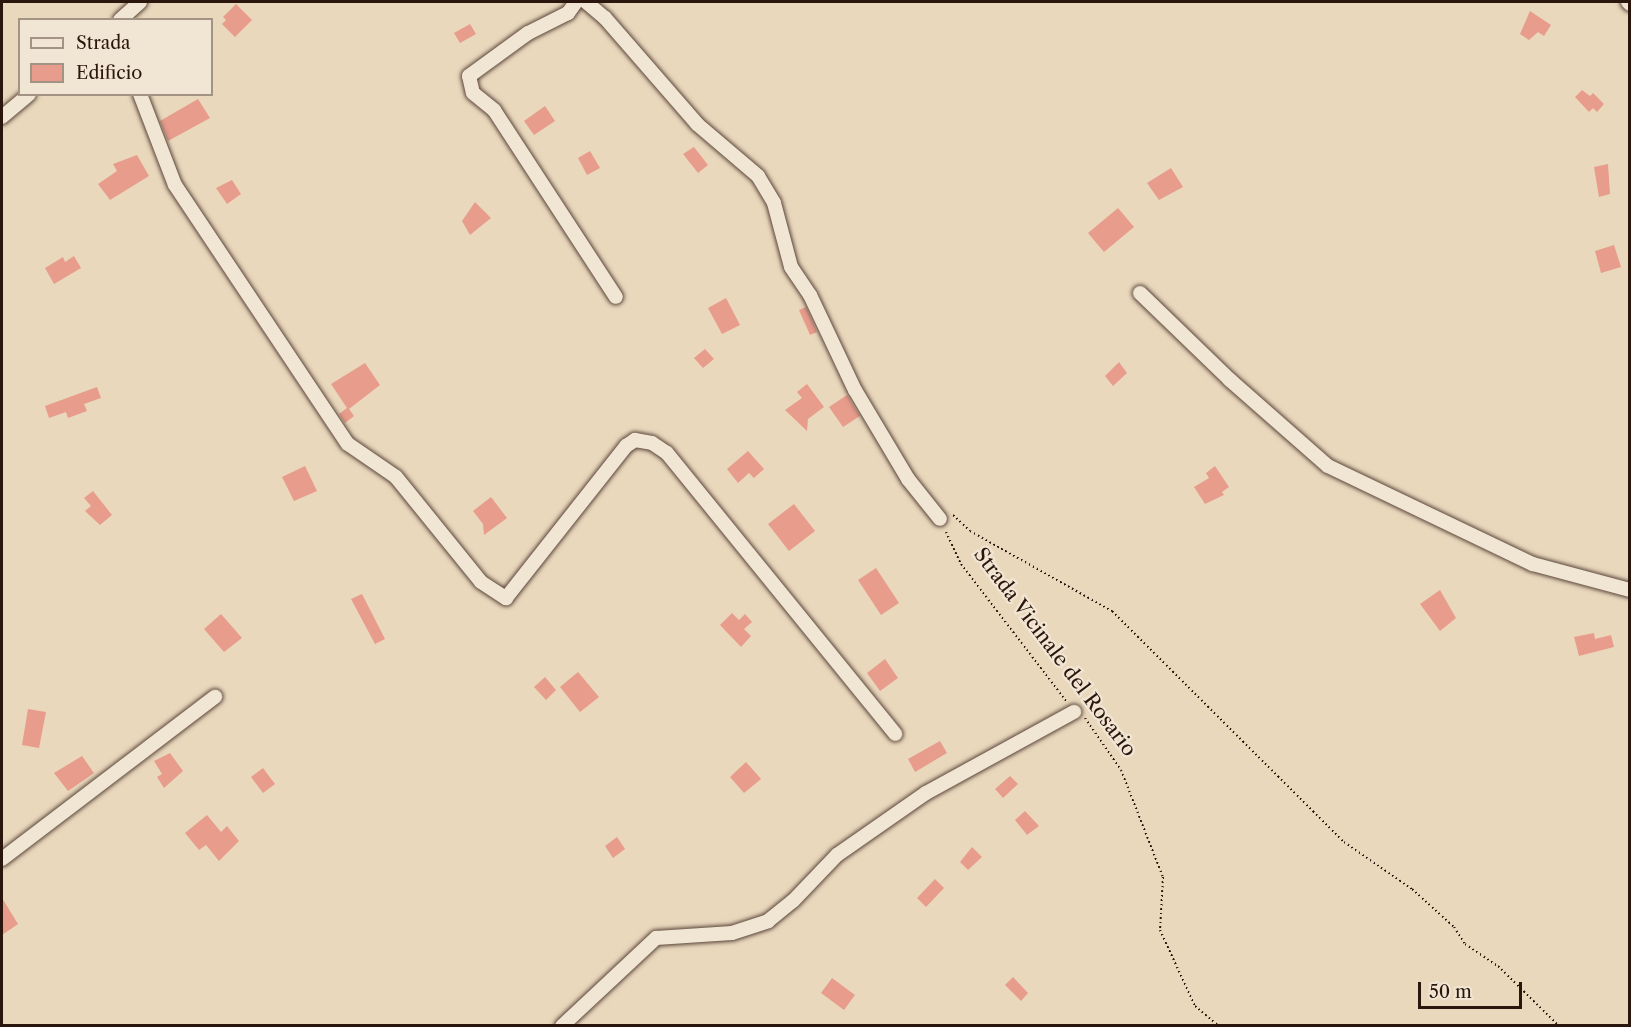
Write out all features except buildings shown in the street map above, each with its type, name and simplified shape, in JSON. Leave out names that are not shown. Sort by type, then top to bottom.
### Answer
[{"type":"street","points":[[122,18],[140,2]]},
{"type":"street","points":[[576,2],[568,13],[528,33],[469,76],[472,93],[494,110],[616,297]]},
{"type":"street","points":[[586,2],[605,18],[697,124],[758,176],[774,203],[791,267],[810,295],[855,390],[908,479],[945,516]]},
{"type":"street","points":[[2,117],[27,96]]},
{"type":"street","points":[[141,96],[175,185],[348,444],[396,477],[481,582],[506,598],[626,446],[635,440],[652,443],[667,453],[895,734]]},
{"type":"street","points":[[1140,293],[1230,380],[1328,466],[1533,564],[1629,590]]},
{"type":"street","points":[[2,859],[215,697]]},
{"type":"street","points":[[562,1026],[656,938],[732,933],[768,921],[793,901],[837,855],[926,793],[1074,712]]},
{"type":"path","name":"Strada Vicinale del Rosario","points":[[945,516],[961,564],[1074,712],[1083,716],[1120,770],[1163,877],[1160,930],[1195,1006],[1219,1026]]},
{"type":"path","points":[[945,516],[1112,611],[1344,842],[1412,889],[1454,927],[1464,944],[1498,966],[1559,1026]]}]
